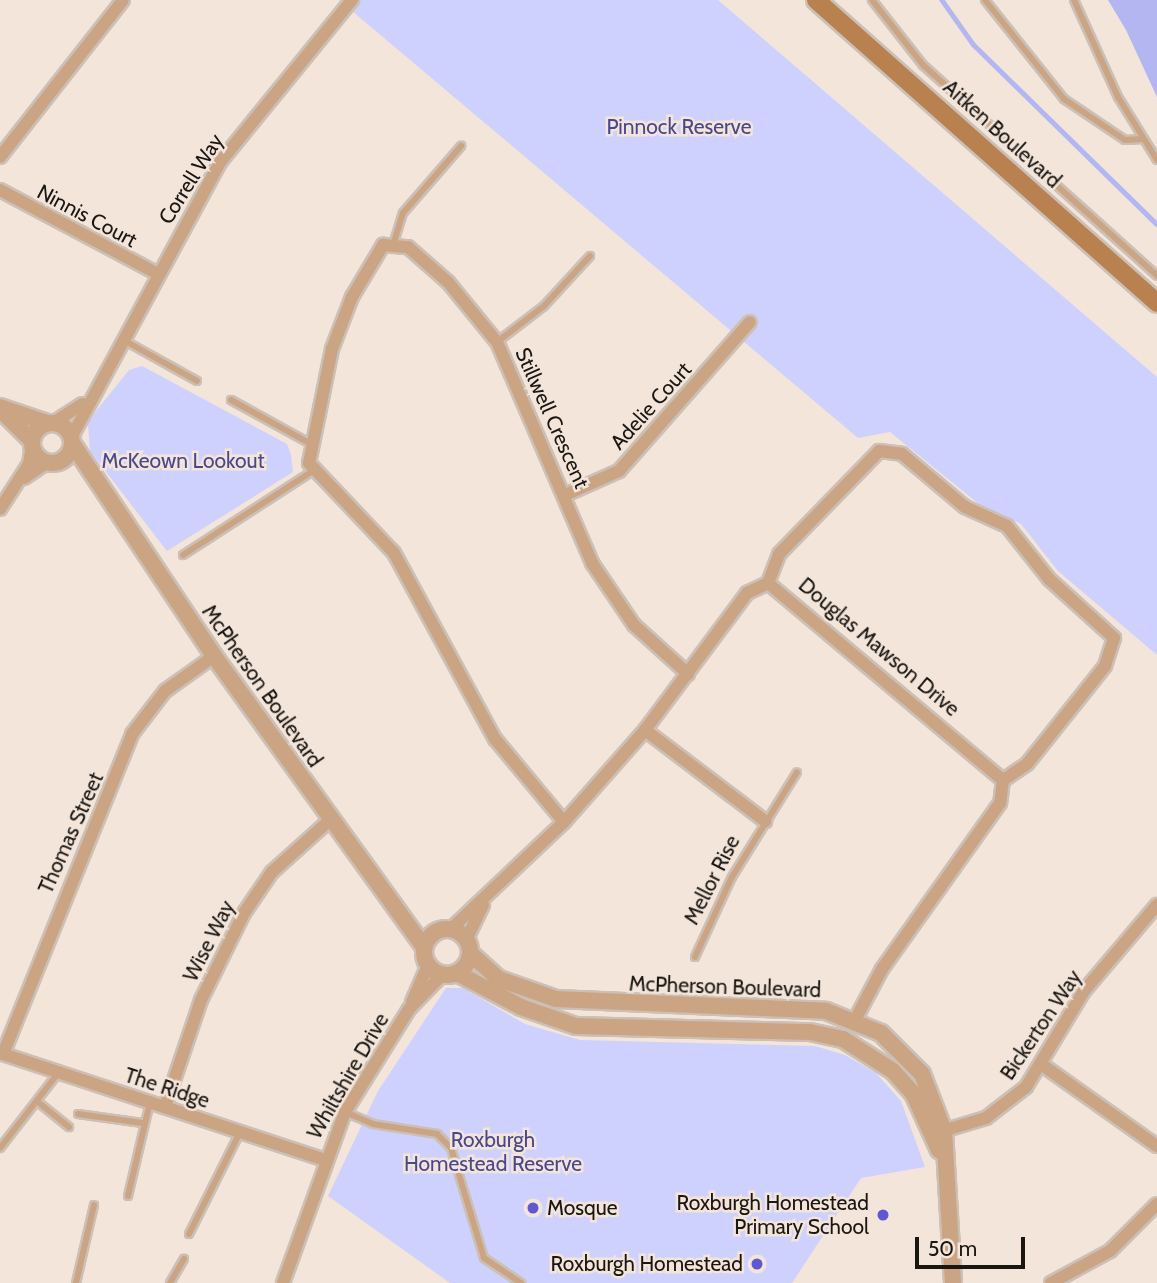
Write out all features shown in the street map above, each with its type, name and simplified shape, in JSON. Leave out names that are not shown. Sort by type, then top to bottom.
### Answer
[{"type":"main road","name":"Aitken Boulevard","points":[[816,0],[1157,303]]},
{"type":"street","points":[[0,157],[123,0]]},
{"type":"street","name":"Correll Way","points":[[71,440],[90,397],[127,342],[158,274],[222,161],[352,0]]},
{"type":"street","name":"Ninnis Court","points":[[0,190],[158,274]]},
{"type":"street","points":[[394,242],[373,256],[352,297],[318,396],[311,444],[313,471],[363,515],[394,553],[495,739],[564,822]]},
{"type":"street","name":"Stillwell Crescent","points":[[394,242],[448,282],[497,342],[610,593],[688,674]]},
{"type":"street","name":"Adelie Court","points":[[565,495],[619,471],[643,449],[750,322]]},
{"type":"street","name":"Correll Way","points":[[50,423],[90,397]]},
{"type":"street","points":[[0,408],[50,423],[71,440],[68,454],[50,462],[15,485]]},
{"type":"street","points":[[0,408],[32,443]]},
{"type":"street","points":[[0,509],[15,485],[32,443],[50,423]]},
{"type":"street","name":"McPherson Boulevard","points":[[71,440],[100,492],[214,656],[424,947]]},
{"type":"street","name":"McPherson Boulevard","points":[[32,443],[50,462],[100,492]]},
{"type":"street","points":[[768,583],[779,554],[879,451],[902,454],[965,508],[1007,526],[1049,579],[1114,638],[1105,666],[1027,764],[1003,780],[1000,803],[882,969],[856,1018]]},
{"type":"street","name":"Douglas Mawson Drive","points":[[445,929],[488,896],[564,822],[645,730],[747,593],[768,583],[1003,780]]},
{"type":"street","name":"Thomas Street","points":[[1,1054],[132,734],[165,691],[214,656]]},
{"type":"street","name":"Mellor Rise","points":[[645,730],[765,821]]},
{"type":"street","name":"Wise Way","points":[[165,1107],[201,999],[244,913],[272,872],[330,820]]},
{"type":"street","name":"Douglas Mawson Drive","points":[[469,946],[488,896]]},
{"type":"street","name":"McPherson Boulevard","points":[[392,902],[445,929],[469,946],[499,979],[556,999],[797,1008],[856,1018],[916,1066],[939,1132],[953,1283]]},
{"type":"street","name":"Bickerton Way","points":[[939,1132],[1007,1106],[1041,1064],[1084,991],[1156,908]]},
{"type":"street","points":[[428,965],[424,947],[445,929]]},
{"type":"street","points":[[450,974],[469,946]]},
{"type":"street","name":"McPherson Boulevard","points":[[428,965],[521,1007],[576,1026],[783,1031],[843,1039],[893,1070],[939,1132]]},
{"type":"street","name":"Whiltshire Drive","points":[[288,1281],[323,1159],[345,1112],[409,1009],[428,965]]},
{"type":"street","name":"Whiltshire Drive","points":[[409,1009],[450,974]]},
{"type":"street","name":"The Ridge","points":[[1,1054],[323,1159]]},
{"type":"street","points":[[1041,1064],[1157,1146]]},
{"type":"street","points":[[1051,1283],[1110,1251],[1157,1204]]},
{"type":"lane","points":[[872,0],[923,65],[1157,276]]},
{"type":"lane","points":[[985,0],[1064,99],[1125,140],[1143,139]]},
{"type":"lane","points":[[1074,0],[1143,139],[1157,160]]},
{"type":"lane","points":[[394,242],[403,213],[461,146]]},
{"type":"lane","points":[[497,342],[544,306],[590,256]]},
{"type":"lane","points":[[127,342],[197,380]]},
{"type":"lane","points":[[231,400],[311,444]]},
{"type":"lane","points":[[183,555],[313,471]]},
{"type":"lane","name":"Mellor Rise","points":[[695,957],[765,821],[797,772]]},
{"type":"lane","points":[[0,1148],[59,1072]]},
{"type":"lane","points":[[38,1102],[69,1127]]},
{"type":"lane","points":[[128,1196],[142,1123],[150,1102]]},
{"type":"lane","points":[[345,1112],[373,1125],[428,1131],[451,1148],[484,1258],[521,1283]]},
{"type":"lane","points":[[78,1114],[142,1123]]},
{"type":"lane","points":[[189,1234],[240,1132]]},
{"type":"lane","points":[[76,1283],[94,1205]]},
{"type":"lane","points":[[170,1283],[184,1259]]},
{"type":"green space","name":"Pinnock Reserve","points":[[339,0],[718,0],[1157,377],[1157,655],[1058,571],[1021,524],[979,504],[890,432],[858,438]]},
{"type":"green space","name":"McKeown Lookout","points":[[142,366],[287,444],[291,455],[293,472],[167,551],[90,451],[88,424],[129,370]]},
{"type":"green space","name":"Roxburgh Homestead Reserve","points":[[446,988],[463,988],[525,1024],[580,1040],[815,1046],[845,1055],[876,1073],[901,1101],[925,1167],[861,1178],[792,1283],[450,1283],[328,1196],[378,1091]]},
{"type":"shaded area","points":[[1108,0],[1157,0],[1157,97],[1126,30]]},
{"type":"waterway","points":[[942,0],[973,44],[1157,224]]},
{"type":"place","name":"Mosque","points":[[533,1208]]},
{"type":"place","name":"Roxburgh Homestead Primary School","points":[[883,1215]]},
{"type":"place","name":"Roxburgh Homestead","points":[[757,1264]]}]
